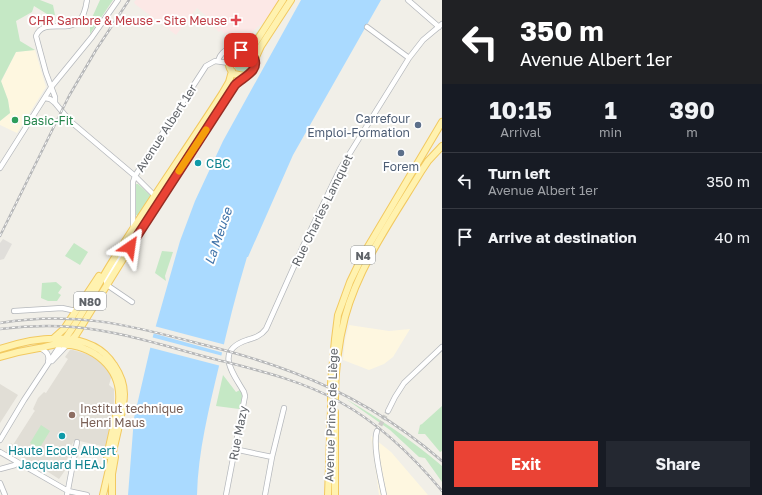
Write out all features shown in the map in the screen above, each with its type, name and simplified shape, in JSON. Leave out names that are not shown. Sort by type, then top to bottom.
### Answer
[{"type":"main road","points":[[244,76],[237,75],[232,71],[229,62],[231,56],[237,51],[244,50],[256,42],[283,0]]},
{"type":"main road","name":"Avenue Albert 1er","points":[[64,345],[73,340],[156,207],[235,85],[244,76],[252,72],[255,66],[254,59],[261,46],[291,0]]},
{"type":"main road","points":[[244,50],[251,53],[254,59]]},
{"type":"main road","name":"Avenue Albert 1er","points":[[64,345],[65,338],[90,301],[132,230],[164,184],[222,94],[229,82],[232,71]]},
{"type":"main road","name":"Avenue Prince de Liège","points":[[328,495],[332,364],[338,315],[363,255],[442,122]]},
{"type":"main road","name":"N4","points":[[432,140],[442,132]]},
{"type":"main road","name":"Avenue Prince de Liège","points":[[334,495],[336,365],[345,318],[354,291],[368,261],[422,170],[442,146]]},
{"type":"main road","name":"N4","points":[[422,170],[442,151]]},
{"type":"main road","name":"Avenue Albert 1er","points":[[162,198],[164,184]]},
{"type":"main road","points":[[155,196],[157,202],[156,207]]},
{"type":"main road","name":"Avenue Albert 1er","points":[[53,338],[62,333],[98,277],[112,262]]},
{"type":"main road","points":[[348,288],[354,291]]},
{"type":"main road","points":[[79,330],[85,343]]},
{"type":"main road","points":[[0,349],[53,338],[65,338],[85,343],[100,350],[108,356],[121,378],[124,394],[103,495]]},
{"type":"main road","points":[[0,357],[13,353],[64,345],[88,350],[100,357],[110,366],[118,386],[119,404],[99,495]]},
{"type":"main road","points":[[112,495],[112,474],[115,456],[114,445]]},
{"type":"street","points":[[55,103],[52,86],[46,73],[36,39],[37,33],[45,27],[66,26],[78,22],[82,17],[88,0]]},
{"type":"street","points":[[0,168],[52,86],[92,37],[118,0]]},
{"type":"street","points":[[408,0],[441,25]]},
{"type":"street","name":"Rue Charles Lamquet","points":[[230,351],[240,342],[259,336],[266,329],[333,181],[409,58],[424,40],[441,25]]},
{"type":"street","points":[[367,27],[409,58]]},
{"type":"street","name":"Avenue Albert 1er","points":[[107,285],[106,281],[126,248],[132,230],[133,182],[135,176],[206,66],[212,62],[218,61],[219,56],[224,51],[238,42]]},
{"type":"street","points":[[218,61],[229,62]]},
{"type":"street","points":[[46,73],[59,77]]},
{"type":"street","points":[[45,98],[50,99],[55,103],[70,121],[135,176],[155,196]]},
{"type":"street","points":[[107,285],[132,302]]},
{"type":"street","points":[[14,311],[62,308],[76,311]]},
{"type":"street","points":[[0,440],[9,423],[48,364],[64,345]]},
{"type":"street","points":[[388,411],[404,383],[442,347]]},
{"type":"street","points":[[40,348],[47,352],[49,358],[48,364]]},
{"type":"street","name":"Rue Mazy","points":[[226,495],[245,396],[228,363],[230,351]]},
{"type":"street","points":[[265,495],[272,457],[284,408]]},
{"type":"street","points":[[377,431],[375,436],[376,450],[384,495]]},
{"type":"street","points":[[67,493],[77,442]]},
{"type":"street","points":[[234,448],[272,457]]},
{"type":"street","points":[[0,452],[67,493],[87,495]]},
{"type":"street","points":[[0,469],[15,465],[17,462]]},
{"type":"street","points":[[0,482],[5,495]]},
{"type":"shaded area","name":"CHR Sambre & Meuse - Site Meuse","points":[[136,0],[280,0],[267,19],[246,37],[234,40],[229,33],[225,34],[221,30],[219,32],[205,18],[206,16],[197,8],[176,35],[135,4],[134,2]]},
{"type":"shaded area","points":[[35,50],[46,87],[17,133],[0,125],[0,121],[10,113],[8,100],[1,82],[16,52]]},
{"type":"shaded area","points":[[3,239],[12,244],[4,259],[0,260],[0,243]]},
{"type":"shaded area","points":[[349,325],[389,331],[410,329],[393,357],[384,364],[369,370],[343,360],[345,340]]},
{"type":"shaded area","name":"Institut technique Henri Maus","points":[[70,350],[90,355],[103,364],[110,373],[111,378],[109,385],[114,389],[114,403],[106,447],[75,440],[67,451],[70,453],[63,467],[66,469],[59,479],[31,461],[30,462],[15,453],[13,455],[6,451],[11,443],[13,445],[35,411],[33,409],[38,398],[44,392],[46,393],[68,359],[65,357]]},
{"type":"shaded area","points":[[0,384],[18,395],[0,423]]},
{"type":"shaded area","points":[[371,436],[391,452],[428,495],[379,495]]},
{"type":"green space","points":[[0,0],[40,0],[53,5],[55,15],[47,14],[34,6],[32,12],[16,21],[20,41],[35,50],[16,52],[1,81],[8,100],[10,113],[0,121]]},
{"type":"green space","points":[[100,0],[113,0],[90,34],[90,22]]},
{"type":"green space","points":[[267,21],[252,42],[244,47],[235,48],[227,56],[224,55],[224,53],[252,38]]},
{"type":"green space","points":[[243,55],[249,58],[252,64],[249,70],[243,73],[237,70],[234,64],[237,58]]},
{"type":"green space","points":[[136,184],[138,184],[152,197],[138,216],[136,215]]},
{"type":"green space","points":[[74,243],[88,252],[80,265],[65,256]]},
{"type":"green space","points":[[162,251],[173,252],[165,276],[166,281],[155,273]]},
{"type":"green space","points":[[56,282],[62,287],[58,293],[61,295],[57,301],[48,301],[41,298],[42,283]]},
{"type":"green space","points":[[223,375],[236,392],[240,390],[241,392],[242,399],[239,409],[216,406]]},
{"type":"green space","points":[[346,399],[396,430],[442,466],[442,482],[425,458],[419,457],[390,430]]},
{"type":"green space","points":[[442,406],[442,451],[440,452],[425,434],[418,434],[420,425]]},
{"type":"green space","points":[[41,425],[50,431],[39,449],[30,443]]},
{"type":"water","name":"La Meuse","points":[[301,0],[381,0],[293,155],[247,257],[232,312],[208,414],[199,463],[197,495],[128,495],[134,418],[153,336],[180,241],[195,201],[223,141]]},
{"type":"pier","points":[[154,326],[226,345],[224,353],[152,333]]},
{"type":"pier","points":[[151,337],[223,356],[221,366],[148,347]]},
{"type":"tunnel","points":[[377,431],[388,411]]},
{"type":"railway","points":[[0,236],[69,96],[96,50],[129,0]]},
{"type":"railway","points":[[0,323],[52,318],[99,321],[147,330],[257,360],[312,380],[352,399],[408,434],[442,461]]},
{"type":"railway","points":[[0,329],[54,326],[109,332],[214,359],[294,382],[325,394],[369,420],[408,453],[442,491]]},
{"type":"slow traffic","points":[[179,171],[206,130]]},
{"type":"place","name":"CHR Sambre & Meuse - Site Meuse","points":[[236,20]]},
{"type":"place","name":"Basic-Fit","points":[[15,120]]},
{"type":"place","name":"Carrefour Emploi-Formation","points":[[418,125]]},
{"type":"place","name":"Forem","points":[[401,153]]},
{"type":"place","name":"CBC","points":[[198,163]]},
{"type":"place","name":"Institut technique Henri Maus","points":[[72,415]]},
{"type":"place","name":"Haute Ecole Albert Jacquard HEAJ","points":[[62,436]]},
{"type":"route","points":[[130,247],[235,85],[244,76],[250,74],[254,69],[255,62],[251,53],[241,50]]}]
